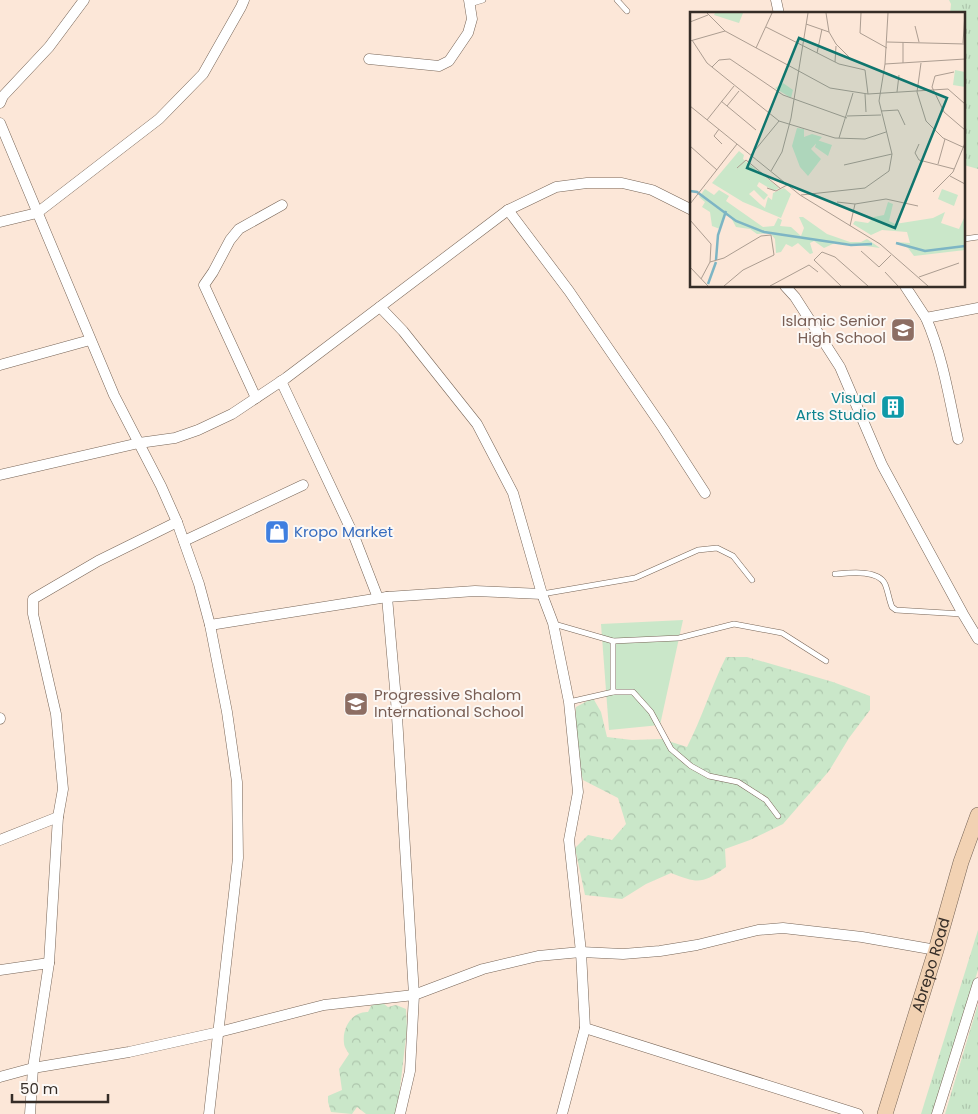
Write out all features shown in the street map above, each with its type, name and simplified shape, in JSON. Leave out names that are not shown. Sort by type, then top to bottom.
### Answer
[{"type":"main road","name":"Abrepo Road","points":[[885,1114],[936,950],[960,862],[978,815]]},
{"type":"street","points":[[0,103],[3,96],[49,48],[84,0]]},
{"type":"street","points":[[0,222],[37,213],[159,118],[203,74],[244,0]]},
{"type":"street","points":[[369,59],[439,66],[450,61],[468,33],[472,19],[470,2]]},
{"type":"street","points":[[0,124],[114,395],[161,486],[184,541],[199,584],[210,625],[237,782],[238,858],[209,1114]]},
{"type":"street","points":[[0,475],[139,443],[175,438],[198,430],[232,414],[281,381],[380,308],[508,210],[556,187],[586,182],[622,184],[652,190],[690,209]]},
{"type":"street","points":[[256,398],[204,285],[214,272],[230,240],[238,229],[282,205]]},
{"type":"street","points":[[508,210],[568,291],[663,428],[705,493]]},
{"type":"street","points":[[787,288],[795,297],[840,367],[882,465],[962,614],[978,639]]},
{"type":"street","points":[[906,288],[926,318],[935,339],[943,366],[958,439]]},
{"type":"street","points":[[380,308],[403,331],[477,424],[512,493],[542,594],[554,624],[569,702],[578,792],[569,840],[581,952],[585,1028],[562,1114]]},
{"type":"street","points":[[926,318],[978,308]]},
{"type":"street","points":[[0,366],[90,340]]},
{"type":"street","points":[[281,381],[383,597],[396,700],[414,995],[410,1071],[400,1114]]},
{"type":"street","points":[[184,541],[303,486]]},
{"type":"street","points":[[30,1114],[33,1068],[49,963],[58,817],[63,789],[56,714],[32,614],[33,599],[98,561],[176,522]]},
{"type":"street","points":[[210,625],[383,597],[475,591],[542,594]]},
{"type":"street","points":[[0,840],[58,817]]},
{"type":"street","points":[[0,1078],[33,1068],[129,1052],[219,1032],[324,1005],[414,995],[483,969],[538,956],[581,952],[624,954],[660,951],[697,945],[758,930],[783,928],[862,937],[936,950]]},
{"type":"street","points":[[0,970],[49,963]]},
{"type":"street","points":[[937,1114],[978,983]]},
{"type":"street","points":[[585,1028],[858,1114]]},
{"type":"lane","points":[[470,2],[483,0]]},
{"type":"lane","points":[[617,0],[627,11]]},
{"type":"lane","points":[[542,594],[635,578],[698,550],[717,548],[732,556],[752,580]]},
{"type":"lane","points":[[835,574],[858,573],[879,578],[885,584],[892,608],[896,610],[962,614]]},
{"type":"lane","points":[[554,624],[613,640],[679,638],[734,624],[782,634],[826,661]]},
{"type":"lane","points":[[613,640],[614,692]]},
{"type":"lane","points":[[569,702],[614,692],[633,692],[651,712],[671,749],[691,766],[709,776],[738,782],[766,800],[778,816]]},
{"type":"green space","points":[[949,0],[978,0],[978,169],[966,166],[966,12],[950,12],[951,4]]},
{"type":"green space","points":[[683,620],[660,725],[609,730],[601,624]]},
{"type":"green space","points":[[726,657],[747,657],[833,682],[870,696],[870,710],[849,738],[829,771],[783,824],[750,840],[725,849],[726,867],[718,873],[705,879],[694,880],[671,873],[646,884],[622,899],[585,895],[575,848],[588,835],[612,840],[626,824],[618,798],[583,780],[574,742],[576,707],[593,698],[601,712],[607,737],[632,740],[662,739],[687,747]]},
{"type":"green space","points":[[978,930],[978,970],[933,1114],[921,1114]]},
{"type":"green space","points":[[378,1003],[388,1007],[396,1005],[406,1009],[407,1028],[397,1114],[366,1114],[357,1107],[352,1114],[331,1112],[328,1096],[342,1090],[339,1069],[349,1054],[344,1043],[346,1026],[357,1014],[368,1012],[371,1006]]},
{"type":"green space","points":[[978,1004],[978,1114],[945,1114]]},
{"type":"place","name":"Islamic Senior High School","points":[[903,330]]},
{"type":"place","name":"Visual Arts Studio","points":[[893,407]]},
{"type":"place","name":"Kropo Market","points":[[277,532]]},
{"type":"place","name":"Progressive Shalom International School","points":[[356,704]]}]
